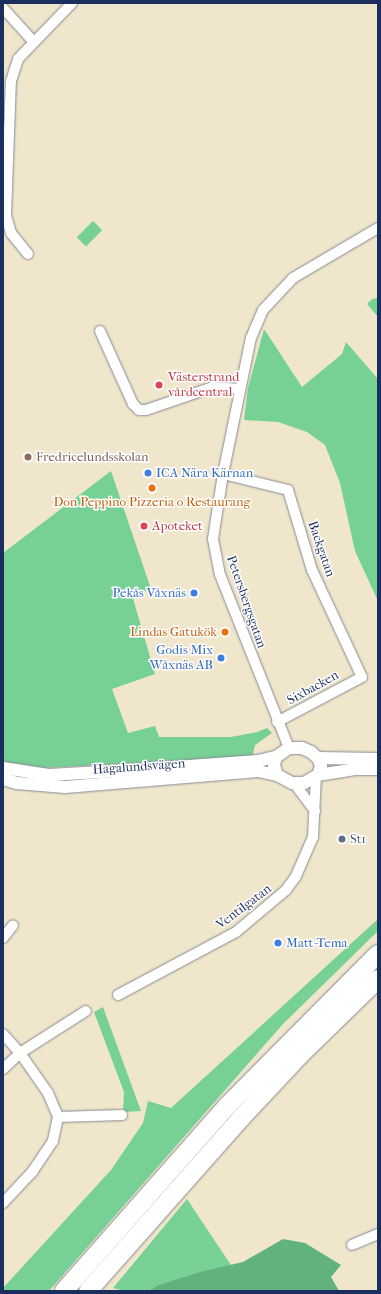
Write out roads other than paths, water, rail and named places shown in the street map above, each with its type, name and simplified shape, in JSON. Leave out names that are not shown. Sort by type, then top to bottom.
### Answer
[{"type":"highway","points":[[64,1291],[227,1106],[378,954]]},
{"type":"highway","points":[[88,1291],[246,1113],[302,1053],[378,979]]},
{"type":"street","points":[[28,254],[8,226],[5,160],[11,81],[18,59],[33,41],[72,3]]},
{"type":"street","points":[[3,8],[33,41]]},
{"type":"street","name":"Petersbergsgatan","points":[[289,748],[277,722],[218,568],[213,539],[223,474],[251,338],[263,310],[293,278],[378,228]]},
{"type":"street","points":[[100,331],[115,359],[133,404],[139,410],[146,410],[213,386],[240,389]]},
{"type":"street","name":"Backgatan","points":[[223,474],[288,490],[312,570],[362,677]]},
{"type":"street","name":"Sixbacken","points":[[277,722],[362,677]]},
{"type":"street","points":[[378,759],[318,758],[302,748],[289,748],[276,757],[274,765],[277,775],[294,783],[304,783],[317,776],[351,770],[378,770]]},
{"type":"street","name":"Hagalundsvägen","points":[[3,768],[50,774],[73,774],[258,761],[276,757]]},
{"type":"street","points":[[317,776],[321,766],[318,758]]},
{"type":"street","name":"Hagalundsvägen","points":[[3,779],[17,783],[66,786],[258,771],[277,775]]},
{"type":"street","name":"Ventilgatan","points":[[118,995],[236,932],[278,898],[291,884],[308,850],[315,829],[317,776]]},
{"type":"street","points":[[294,783],[315,811]]},
{"type":"street","points":[[3,938],[14,925]]},
{"type":"street","points":[[3,1070],[20,1053],[86,1011]]},
{"type":"street","points":[[3,1034],[20,1053],[48,1093],[58,1116],[53,1141],[33,1171],[3,1204]]},
{"type":"street","points":[[58,1116],[122,1115]]},
{"type":"street","points":[[352,1245],[378,1234]]},
{"type":"place","name":"Västerstrand vårdcentral","points":[[159,385]]},
{"type":"place","name":"Fredricelundsskolan","points":[[28,457]]},
{"type":"place","name":"ICA Nära Kärnan","points":[[148,473]]},
{"type":"place","name":"Don Peppino Pizzeria o Restaurang","points":[[152,488]]},
{"type":"place","name":"Apoteket","points":[[144,526]]},
{"type":"place","name":"Pekås Våxnäs","points":[[194,593]]},
{"type":"place","name":"Lindas Gatukök","points":[[225,632]]},
{"type":"place","name":"Godis Mix Wåxnäs AB","points":[[221,658]]},
{"type":"place","name":"St1","points":[[342,839]]},
{"type":"place","name":"Matt-Tema","points":[[278,943]]}]
